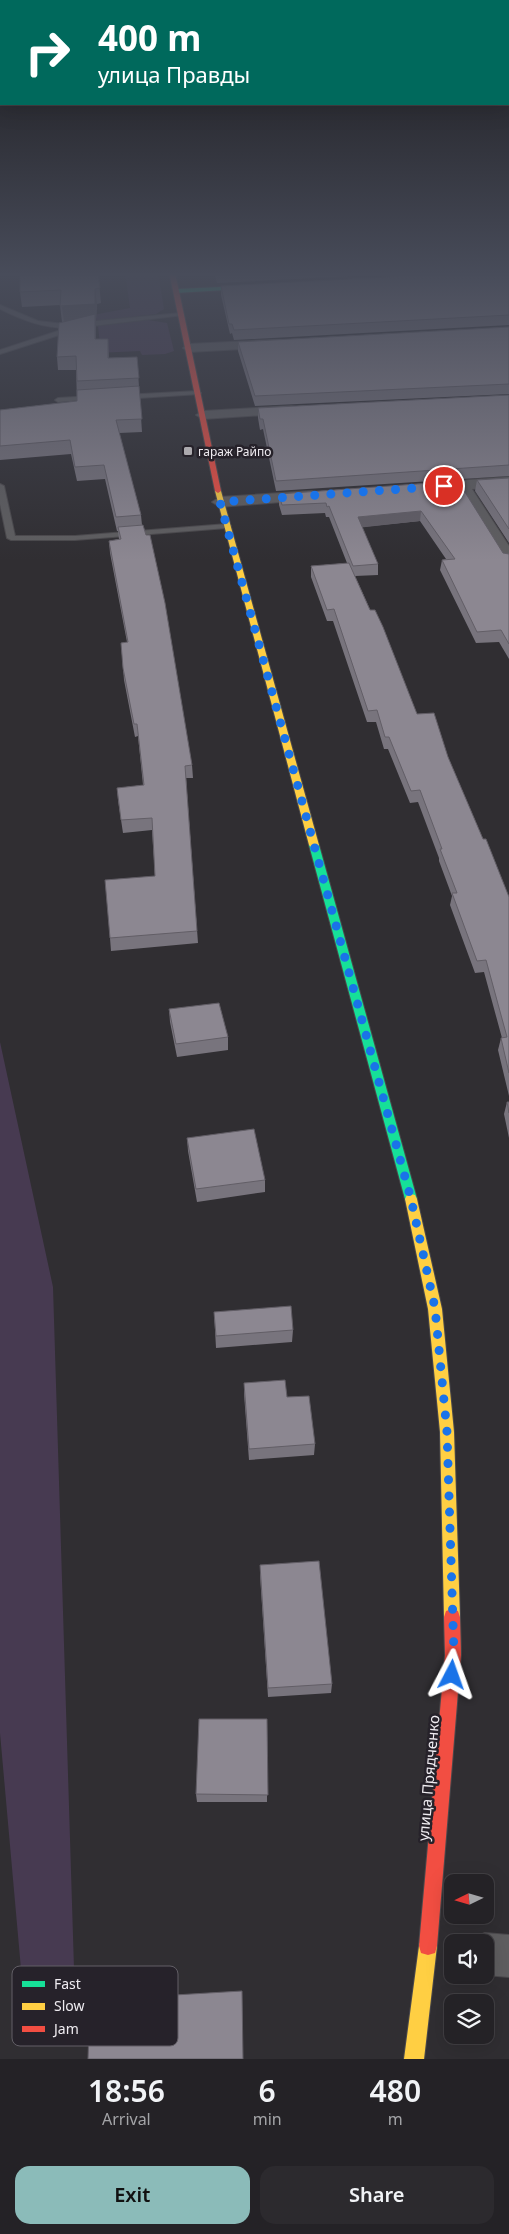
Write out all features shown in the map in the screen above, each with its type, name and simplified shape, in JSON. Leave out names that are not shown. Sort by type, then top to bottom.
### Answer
[{"type":"main road","name":"улица Прядченко","points":[[193,368],[220,502],[408,1189],[435,1308],[447,1432],[454,1655],[440,1950],[414,2059]]},
{"type":"street","points":[[203,415],[300,410]]},
{"type":"street","points":[[414,488],[509,482]]},
{"type":"street","points":[[462,485],[509,559]]},
{"type":"street","points":[[220,502],[328,495]]},
{"type":"street","points":[[494,1955],[509,1956]]},
{"type":"lane","points":[[115,397],[198,393]]},
{"type":"lane","points":[[58,400],[106,398]]},
{"type":"lane","points":[[0,486],[11,538],[75,538],[227,526]]},
{"type":"shaded area","points":[[0,1042],[53,1287],[74,1966],[21,1966],[0,1733]]},
{"type":"building","points":[[76,368],[138,368],[139,378],[77,381]]},
{"type":"building","points":[[246,368],[509,368],[509,384],[255,396]]},
{"type":"building","points":[[139,386],[142,419],[116,420],[141,515],[116,517],[104,465],[75,467],[70,440],[0,446],[0,410],[77,401],[77,390]]},
{"type":"building","points":[[509,395],[509,465],[276,481],[263,419],[260,419],[258,408]]},
{"type":"building","points":[[509,478],[509,529],[477,480]]},
{"type":"building","points":[[458,481],[503,553],[509,554],[509,644],[501,630],[477,632],[442,560],[455,559],[421,511],[358,517],[378,564],[353,566],[329,506],[327,507],[326,503],[282,505],[279,494]]},
{"type":"building","points":[[143,525],[146,535],[150,535],[165,603],[192,765],[185,766],[197,931],[110,938],[105,880],[155,876],[152,818],[121,820],[117,788],[144,785],[137,724],[134,724],[123,668],[121,643],[128,642],[109,541],[121,539],[118,527]]},
{"type":"building","points":[[349,563],[370,610],[375,610],[383,627],[417,714],[434,713],[448,757],[483,839],[486,839],[509,897],[509,1073],[501,1038],[507,1037],[486,960],[477,961],[452,893],[457,893],[420,790],[411,791],[389,737],[385,737],[377,710],[368,711],[334,609],[327,610],[311,566]]},
{"type":"building","points":[[219,1003],[228,1037],[176,1044],[169,1009]]},
{"type":"building","points":[[254,1129],[265,1180],[196,1189],[187,1138]]},
{"type":"building","points":[[291,1306],[293,1330],[216,1336],[214,1312]]},
{"type":"building","points":[[285,1380],[287,1397],[309,1396],[315,1444],[249,1449],[244,1383]]},
{"type":"building","points":[[319,1561],[332,1684],[268,1688],[260,1565]]},
{"type":"building","points":[[199,1719],[267,1719],[268,1795],[196,1794]]},
{"type":"building","points":[[242,1991],[243,2059],[88,2059],[88,2046],[178,2046],[178,1995]]},
{"type":"traffic: fast","points":[[314,845],[411,1199]]},
{"type":"traffic: slow","points":[[218,491],[314,845]]},
{"type":"traffic: slow","points":[[411,1199],[435,1309],[447,1432],[452,1617]]},
{"type":"traffic: slow","points":[[414,2059],[428,1946]]},
{"type":"traffic: jam","points":[[192,368],[218,491]]},
{"type":"traffic: jam","points":[[428,1946],[453,1655],[452,1617]]},
{"type":"place","name":"гараж Райпо","points":[[188,451]]},
{"type":"route","points":[[444,486],[220,502],[411,1199],[435,1308],[447,1432],[454,1655],[452,1675]]}]
